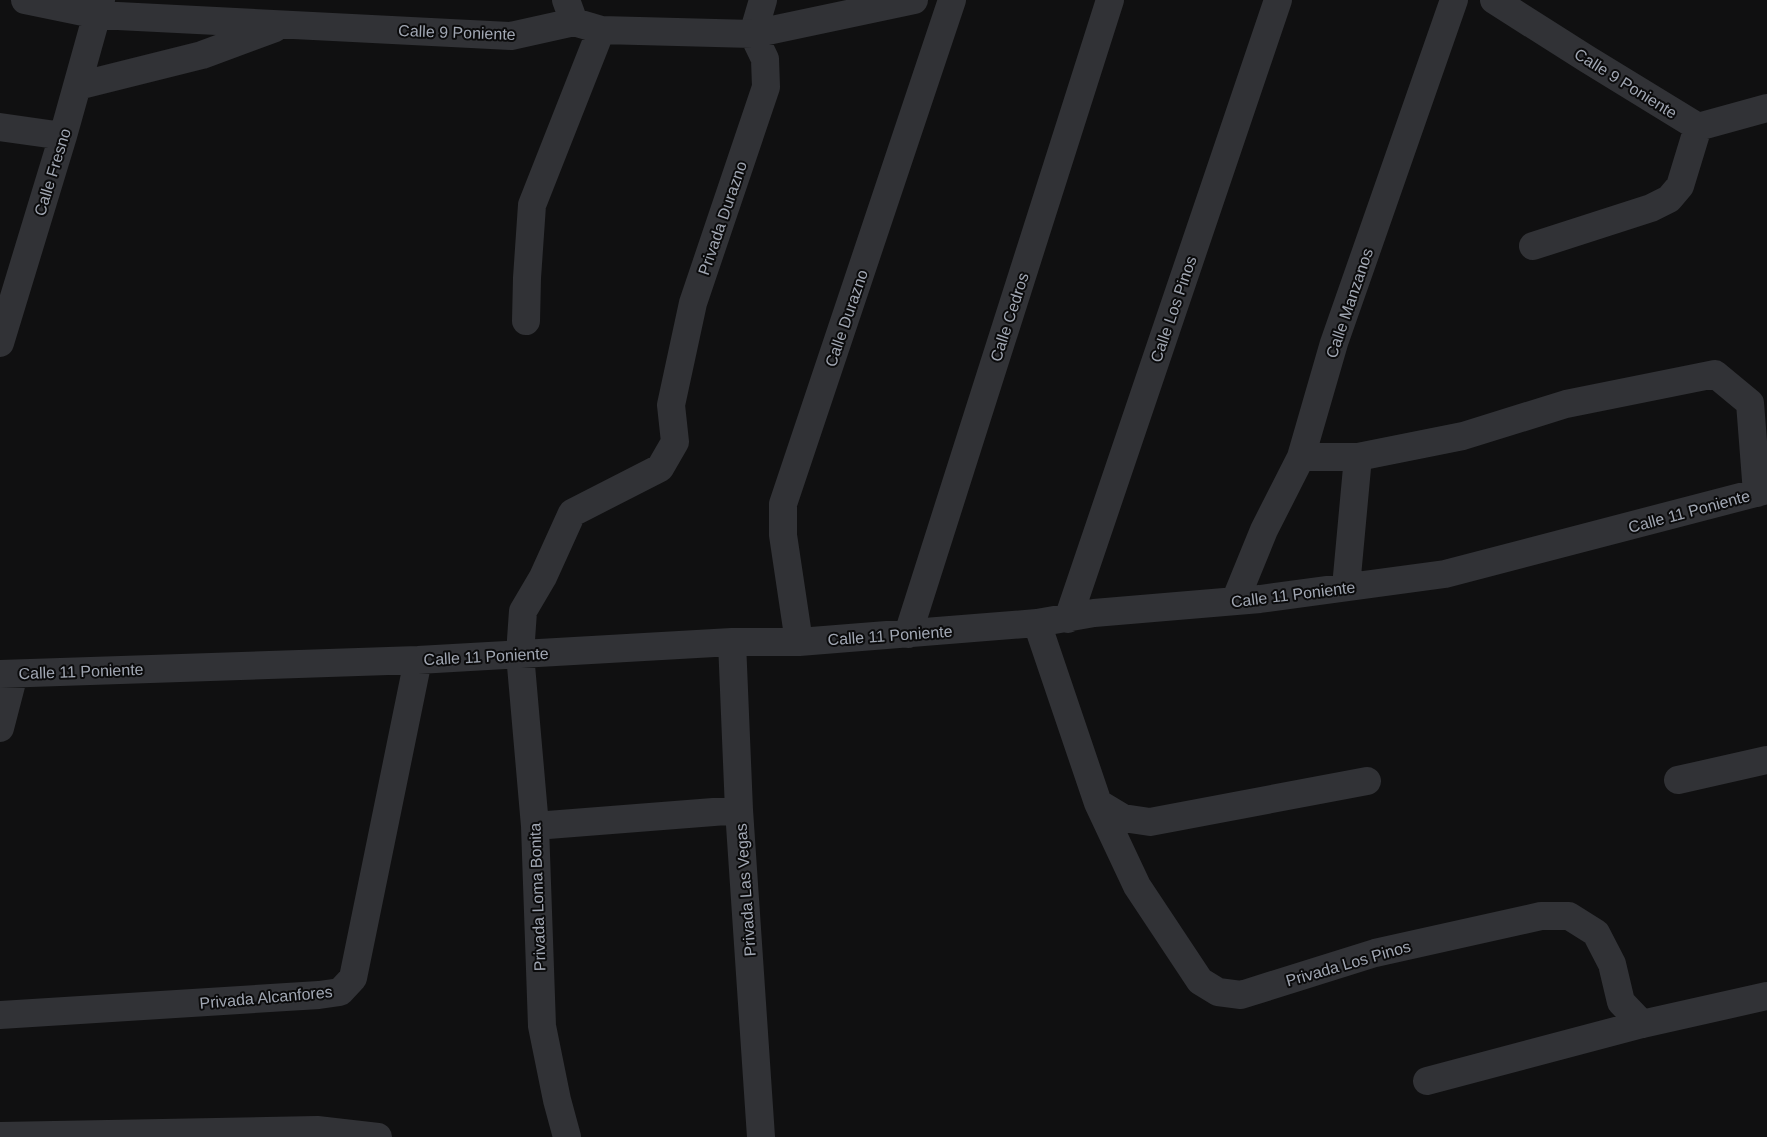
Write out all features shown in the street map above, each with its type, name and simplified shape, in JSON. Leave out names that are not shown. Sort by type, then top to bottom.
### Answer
[{"type":"street","name":"Calle 9 Poniente","points":[[25,0],[284,24],[512,36],[570,11],[601,30],[753,34],[914,0]]},
{"type":"street","points":[[753,34],[763,0]]},
{"type":"street","name":"Calle Durazno","points":[[798,642],[783,535],[783,504],[952,0]]},
{"type":"street","name":"Calle Cedros","points":[[908,634],[1110,0]]},
{"type":"street","name":"Calle Los Pinos","points":[[1068,619],[1278,0]]},
{"type":"street","name":"Calle Manzanos","points":[[1235,601],[1264,530],[1301,457],[1334,343],[1454,0]]},
{"type":"street","name":"Calle 9 Poniente","points":[[1494,0],[1587,60],[1698,127]]},
{"type":"street","name":"Calle Fresno","points":[[0,343],[78,86],[99,7]]},
{"type":"street","points":[[78,86],[202,55],[284,24]]},
{"type":"street","points":[[526,321],[532,205],[601,30]]},
{"type":"street","name":"Privada Durazno","points":[[520,654],[523,610],[543,577],[572,513],[660,468],[675,442],[671,404],[693,303],[766,86],[765,58],[753,34]]},
{"type":"street","points":[[1532,246],[1651,208],[1669,199],[1680,186],[1698,127],[1767,108]]},
{"type":"street","points":[[0,127],[63,136]]},
{"type":"street","points":[[1301,457],[1358,457],[1463,436],[1566,404],[1715,374],[1750,403],[1762,492]]},
{"type":"street","points":[[1346,587],[1358,457]]},
{"type":"street","name":"Calle 11 Poniente","points":[[7,674],[418,660],[732,642],[798,642],[1037,623],[1094,613],[1235,601],[1445,574],[1762,492]]},
{"type":"street","name":"Privada Los Pinos","points":[[1037,623],[1098,803],[1137,886],[1200,981],[1218,992],[1241,994],[1374,953],[1541,916],[1569,916],[1596,933],[1612,964],[1621,1002],[1642,1024]]},
{"type":"street","name":"Privada Las Vegas","points":[[732,642],[739,810],[761,1137]]},
{"type":"street","name":"Privada Loma Bonita","points":[[520,654],[535,826],[542,1026],[557,1100],[567,1137]]},
{"type":"street","name":"Privada Alcanfores","points":[[0,1015],[340,992],[353,978],[418,660]]},
{"type":"street","points":[[0,728],[7,674]]},
{"type":"street","points":[[1678,780],[1767,760]]},
{"type":"street","points":[[1098,803],[1123,818],[1150,822],[1367,781]]},
{"type":"street","points":[[535,826],[739,810]]},
{"type":"street","points":[[1427,1081],[1642,1024],[1767,996]]},
{"type":"street","points":[[0,1136],[317,1130],[378,1137]]}]
